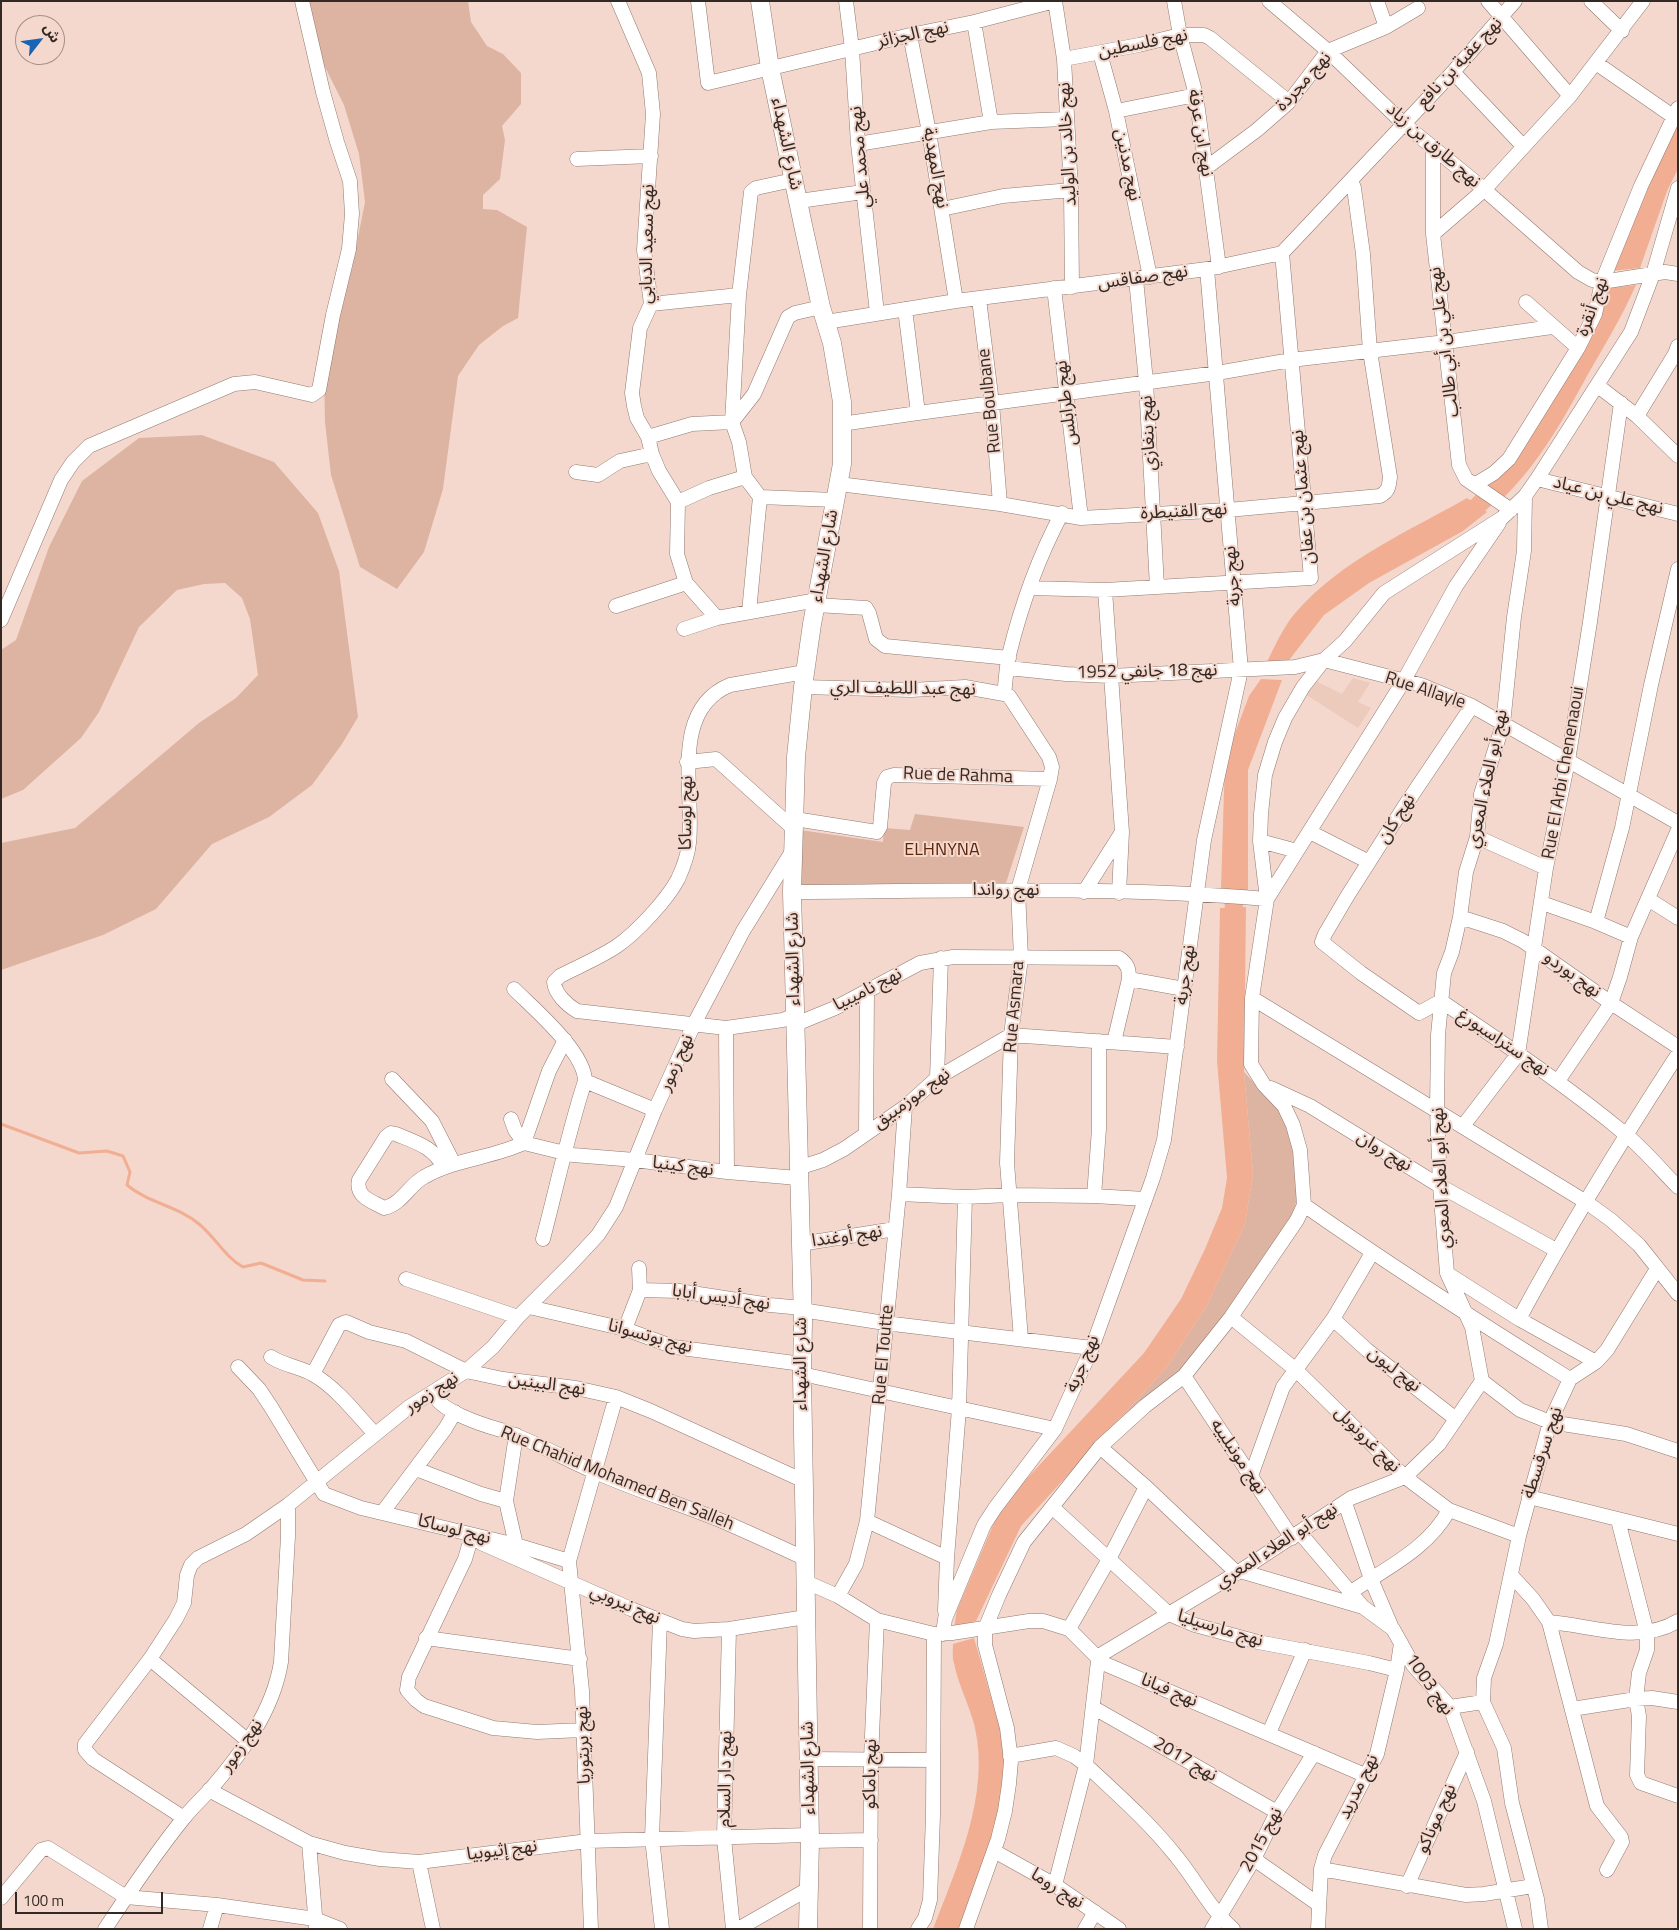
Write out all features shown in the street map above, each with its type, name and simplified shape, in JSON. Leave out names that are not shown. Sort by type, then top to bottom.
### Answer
[{"type":"main road","name":"شارع الشهداء","points":[[760,1],[770,68],[793,180],[832,343],[842,402],[842,464],[804,679],[797,732],[792,892],[806,1559],[810,1838],[808,1929]]},
{"type":"street","points":[[1,620],[61,480],[73,462],[90,446],[234,384],[255,382],[308,395],[315,394],[319,390],[333,315],[349,248],[352,214],[350,181],[336,142],[302,1]]},
{"type":"street","name":"نهج سعيد الدبابي","points":[[618,1],[649,73],[653,114],[644,250],[651,304],[640,328],[632,393],[637,418],[648,437],[652,454],[664,481],[678,502]]},
{"type":"street","name":"نهج الجزائر","points":[[698,1],[708,83],[910,35],[974,22],[1055,1]]},
{"type":"street","name":"نهج محمد علي","points":[[846,1],[852,49],[858,144],[877,313]]},
{"type":"street","name":"نهج خالد بن الوليد","points":[[1055,1],[1064,59],[1071,190],[1072,287]]},
{"type":"street","name":"نهج ابن عرفة","points":[[1174,1],[1180,35],[1196,95],[1206,168],[1213,268]]},
{"type":"street","name":"نهج طارق بن زياد","points":[[1269,1],[1328,51],[1404,124],[1484,190],[1578,272],[1592,280],[1607,281]]},
{"type":"street","points":[[1377,1],[1386,27]]},
{"type":"street","points":[[1488,1],[1570,96]]},
{"type":"street","name":"نهج عقبة بن نافع","points":[[1404,124],[1502,18],[1515,1]]},
{"type":"street","points":[[1591,1],[1622,31]]},
{"type":"street","points":[[1433,234],[1484,190],[1570,96],[1622,31],[1643,1]]},
{"type":"street","name":"نهج مجردة","points":[[1206,168],[1257,130],[1290,102],[1328,51],[1386,27],[1418,8]]},
{"type":"street","points":[[974,22],[992,122]]},
{"type":"street","name":"نهج المهدية","points":[[910,35],[929,132],[956,301]]},
{"type":"street","name":"نهج فلسطين","points":[[1064,59],[1180,35],[1204,35],[1290,102]]},
{"type":"street","name":"نهج مدنين","points":[[1100,53],[1116,111],[1150,277]]},
{"type":"street","points":[[1596,63],[1676,112]]},
{"type":"street","points":[[1453,72],[1523,146]]},
{"type":"street","points":[[1116,111],[1196,95]]},
{"type":"street","name":"نهج أنقرة","points":[[1478,487],[1509,459],[1578,348],[1595,314],[1641,186],[1676,112]]},
{"type":"street","points":[[858,144],[992,122],[1066,119]]},
{"type":"street","points":[[1282,253],[1404,124]]},
{"type":"street","name":"نهج علي بن أبي طالب","points":[[1433,149],[1433,234],[1459,465],[1466,479],[1506,511]]},
{"type":"street","points":[[577,159],[651,156]]},
{"type":"street","points":[[749,612],[760,497],[745,477],[739,442],[732,422],[739,295],[751,192],[756,188],[793,180]]},
{"type":"street","points":[[1351,180],[1354,188],[1363,254],[1370,351]]},
{"type":"street","points":[[967,1928],[994,1851],[1004,1811],[1010,1756],[1007,1728],[981,1629],[1024,1542],[1100,1447],[1144,1406],[1184,1376],[1232,1317],[1297,1220],[1304,1205],[1300,1150],[1293,1125],[1284,1106],[1264,1085],[1251,1064],[1252,998],[1266,900],[1260,841],[1265,775],[1275,742],[1285,718],[1298,695],[1324,660],[1345,640],[1384,593],[1506,511],[1525,496],[1538,479],[1631,332],[1646,275],[1678,188]]},
{"type":"street","points":[[942,209],[1003,196],[1071,190]]},
{"type":"street","points":[[798,201],[863,192]]},
{"type":"street","name":"نهج صفاقس","points":[[732,422],[754,394],[788,317],[795,313],[824,315],[877,313],[1213,268],[1282,253]]},
{"type":"street","name":"نهج عثمان بن عفان","points":[[1028,588],[1105,590],[1234,581],[1312,578],[1282,253]]},
{"type":"street","name":"نهج جربة","points":[[918,1929],[925,1918],[930,1900],[938,1634],[984,1525],[1055,1429],[1092,1348],[1164,1140],[1204,840],[1241,670],[1217,373],[1213,268]]},
{"type":"street","points":[[1607,281],[1672,272],[1678,274]]},
{"type":"street","name":"نهج بنغازي","points":[[1136,279],[1146,382],[1157,587]]},
{"type":"street","name":"نهج طرابلس","points":[[1054,288],[1080,518]]},
{"type":"street","points":[[651,304],[739,295]]},
{"type":"street","name":"Rue Boulbane","points":[[979,299],[992,403],[1000,504]]},
{"type":"street","points":[[1526,302],[1578,348]]},
{"type":"street","points":[[905,309],[918,412]]},
{"type":"street","points":[[841,424],[918,412],[1217,373],[1291,360],[1446,342],[1552,326]]},
{"type":"street","name":"نهح القنيطرة","points":[[760,497],[837,492],[1000,504],[1062,513],[1080,518],[1228,510],[1380,496],[1386,493],[1389,488],[1390,477],[1370,351]]},
{"type":"street","points":[[1637,416],[1677,353]]},
{"type":"street","points":[[1598,386],[1637,416],[1678,456]]},
{"type":"street","name":"Rue El Arbi Chenenaoui","points":[[1463,1126],[1518,1054],[1546,868],[1568,761],[1590,622],[1621,403]]},
{"type":"street","points":[[648,437],[692,424],[732,422]]},
{"type":"street","points":[[576,472],[598,475],[620,461],[652,454]]},
{"type":"street","points":[[717,618],[686,583],[677,554],[678,502],[708,488],[745,477]]},
{"type":"street","name":"نهج علي بن عياد","points":[[1538,479],[1678,514]]},
{"type":"street","name":"نهج أبو العلاء المعري","points":[[1097,1659],[1296,1536],[1351,1498],[1405,1477],[1439,1444],[1482,1381],[1472,1327],[1447,1273],[1440,1186],[1437,1110],[1438,1036],[1444,973],[1452,952],[1460,917],[1466,872],[1477,838],[1482,794],[1503,724],[1514,616],[1524,551],[1525,496]]},
{"type":"street","points":[[1266,900],[1403,682],[1456,586],[1506,511]]},
{"type":"street","points":[[1004,694],[1008,663],[1028,588],[1039,559],[1062,513]]},
{"type":"street","points":[[1596,922],[1622,828],[1651,686],[1678,569]]},
{"type":"street","points":[[616,606],[686,583]]},
{"type":"street","points":[[1105,590],[1122,832],[1119,893]]},
{"type":"street","points":[[684,629],[717,618],[817,603]]},
{"type":"street","name":"نهج 18 جانفي 1952","points":[[817,603],[866,608],[876,640],[885,646],[1008,663],[1066,674],[1110,676],[1295,668],[1324,660]]},
{"type":"street","name":"Rue Allayle","points":[[1324,660],[1403,682],[1421,685],[1472,706],[1678,823]]},
{"type":"street","name":"نهج عبد اللطيف الري","points":[[804,679],[902,690],[965,687],[1004,694]]},
{"type":"street","name":"نهج لوساكا","points":[[795,1020],[726,1028],[577,1011],[558,994],[554,982],[560,976],[600,955],[626,938],[653,912],[678,879],[687,854],[689,841],[690,808],[687,762],[693,730],[697,718],[714,693],[743,681],[804,679]]},
{"type":"street","name":"Rue Asmara","points":[[1004,694],[1009,696],[1013,702],[1048,757],[1052,767],[1018,890],[1021,958],[1011,1035],[1007,1163],[1020,1339]]},
{"type":"street","name":"نهج كان","points":[[1324,934],[1404,807],[1472,706]]},
{"type":"street","points":[[687,762],[716,759],[795,824]]},
{"type":"street","name":"Rue de Rahma","points":[[795,824],[877,832],[880,827],[885,780],[894,775],[1050,779]]},
{"type":"street","points":[[1558,1081],[1610,1003],[1620,977],[1631,937],[1678,830]]},
{"type":"street","points":[[1084,892],[1122,832]]},
{"type":"street","points":[[1310,832],[1369,862]]},
{"type":"street","points":[[1477,838],[1546,868]]},
{"type":"street","points":[[1260,841],[1297,851]]},
{"type":"street","name":"نهج زمور","points":[[105,1929],[184,1818],[209,1790],[247,1740],[266,1711],[278,1683],[282,1648],[288,1505],[409,1406],[466,1371],[492,1347],[518,1317],[598,1235],[616,1207],[655,1110],[694,1024],[743,931],[794,850]]},
{"type":"street","name":"نهج رواندا","points":[[792,892],[1018,890],[1220,896],[1266,900]]},
{"type":"street","points":[[1648,900],[1678,918]]},
{"type":"street","points":[[1542,903],[1596,922],[1631,937]]},
{"type":"street","name":"نهج بوردو","points":[[1460,917],[1503,930],[1534,948],[1610,1003],[1678,1047]]},
{"type":"street","name":"نهج ستراسبورغ","points":[[1324,934],[1322,942],[1328,947],[1361,973],[1419,1013],[1441,1001],[1558,1081],[1626,1134],[1678,1188]]},
{"type":"street","points":[[937,1078],[941,958]]},
{"type":"street","name":"نهج ناميبيا","points":[[795,1020],[867,992],[920,963],[941,958],[1118,958],[1129,968],[1129,979]]},
{"type":"street","points":[[1114,1042],[1129,979],[1184,989]]},
{"type":"street","points":[[514,989],[565,1040],[584,1068],[585,1081],[571,1123],[543,1238]]},
{"type":"street","points":[[866,1133],[867,992]]},
{"type":"street","points":[[1252,998],[1586,1202],[1611,1220],[1639,1245],[1657,1269],[1673,1276],[1678,1294]]},
{"type":"street","name":"نهج كينيا","points":[[524,1143],[564,1154],[635,1160],[727,1172],[726,1028]]},
{"type":"street","points":[[1011,1035],[1176,1047]]},
{"type":"street","name":"نهج موزمبيق","points":[[798,1173],[844,1149],[905,1107],[937,1078],[1011,1035]]},
{"type":"street","points":[[449,1165],[429,1149],[391,1133],[386,1137],[359,1180],[357,1188],[360,1194],[384,1208],[389,1207],[402,1198],[412,1185],[449,1165],[504,1152],[524,1143],[548,1071],[565,1040]]},
{"type":"street","points":[[1094,1196],[1099,1129],[1099,1041]]},
{"type":"street","points":[[1519,1319],[1556,1250],[1626,1134],[1678,1054]]},
{"type":"street","points":[[392,1079],[432,1120],[449,1165]]},
{"type":"street","points":[[585,1081],[655,1110]]},
{"type":"street","name":"نهج روان","points":[[1264,1085],[1310,1106],[1440,1186],[1556,1250]]},
{"type":"street","name":"Rue El Toutte","points":[[838,1596],[856,1564],[867,1521],[899,1194],[905,1107]]},
{"type":"street","points":[[511,1119],[515,1130],[524,1143]]},
{"type":"street","points":[[727,1172],[798,1173]]},
{"type":"street","points":[[899,1194],[964,1197],[1010,1195],[1094,1196],[1145,1199]]},
{"type":"street","points":[[945,1619],[947,1558],[959,1409],[964,1197]]},
{"type":"street","points":[[1304,1205],[1372,1253],[1466,1315],[1570,1379],[1596,1362],[1607,1350],[1657,1269]]},
{"type":"street","name":"نهج أوغندا","points":[[800,1244],[895,1229]]},
{"type":"street","points":[[1251,1476],[1284,1387],[1333,1319],[1372,1253]]},
{"type":"street","points":[[625,1329],[640,1290],[639,1268]]},
{"type":"street","points":[[1447,1273],[1519,1319],[1596,1362]]},
{"type":"street","points":[[406,1279],[518,1317]]},
{"type":"street","name":"نهج أديس أبابا","points":[[640,1290],[679,1291],[770,1306],[802,1308],[808,1311],[886,1323],[1092,1348]]},
{"type":"street","name":"نهج بوتسوانا","points":[[529,1307],[625,1329],[674,1347],[802,1369],[959,1409],[1055,1429]]},
{"type":"street","name":"نهج غرونوبل","points":[[1232,1317],[1296,1370],[1405,1477],[1448,1510],[1519,1536]]},
{"type":"street","name":"نهج ليون","points":[[1333,1319],[1367,1350],[1456,1419]]},
{"type":"street","name":"نهج البينين","points":[[313,1374],[339,1325],[346,1322],[369,1332],[406,1341],[466,1371],[503,1379],[576,1388],[616,1397],[651,1410],[804,1481]]},
{"type":"street","points":[[271,1358],[281,1364],[313,1374],[325,1382],[375,1434]]},
{"type":"street","name":"نهج لوساكا","points":[[238,1366],[259,1389],[271,1406],[315,1482],[324,1494],[335,1500],[382,1513],[569,1561]]},
{"type":"street","name":"نهج مونبلييه","points":[[1184,1376],[1251,1476],[1296,1536]]},
{"type":"street","name":"نهج سرقسطة","points":[[1541,1929],[1533,1886],[1512,1803],[1504,1748],[1483,1702],[1484,1678],[1496,1644],[1519,1536],[1550,1422],[1570,1379]]},
{"type":"street","points":[[1482,1381],[1520,1410],[1550,1422],[1626,1434],[1678,1451]]},
{"type":"street","name":"Rue Chahid Mohamed Ben Salleh","points":[[433,1393],[435,1399],[455,1412],[478,1423],[516,1435],[595,1472],[723,1522],[806,1559]]},
{"type":"street","points":[[569,1561],[616,1397]]},
{"type":"street","points":[[382,1513],[416,1469],[455,1412]]},
{"type":"street","points":[[516,1435],[506,1501],[516,1546]]},
{"type":"street","points":[[1100,1447],[1238,1572],[1364,1606]]},
{"type":"street","points":[[416,1469],[481,1494],[506,1501]]},
{"type":"street","points":[[1069,1629],[1110,1560],[1146,1487]]},
{"type":"street","points":[[1529,1496],[1678,1534]]},
{"type":"street","points":[[1345,1503],[1371,1579],[1393,1628]]},
{"type":"street","points":[[184,1818],[93,1759],[84,1747],[87,1739],[150,1659],[181,1611],[189,1570],[195,1560],[246,1534],[288,1505]]},
{"type":"street","name":"نهج مارسيليا","points":[[1052,1508],[1169,1614],[1195,1625],[1240,1638],[1397,1670]]},
{"type":"street","points":[[1351,1592],[1422,1545],[1442,1522],[1448,1510]]},
{"type":"street","points":[[1618,1520],[1647,1633],[1647,1650],[1639,1673],[1636,1699],[1639,1716],[1638,1778],[1641,1783],[1678,1796]]},
{"type":"street","points":[[867,1521],[947,1558]]},
{"type":"street","points":[[471,1536],[465,1559],[426,1638],[406,1683],[406,1690],[424,1706],[493,1728],[537,1732],[583,1730]]},
{"type":"street","name":"نهج نيروبي","points":[[471,1536],[660,1621],[682,1629],[694,1631],[730,1629],[806,1617]]},
{"type":"street","name":"نهج 1003","points":[[1296,1536],[1364,1606],[1393,1628],[1413,1665],[1450,1707],[1484,1801],[1515,1929]]},
{"type":"street","name":"نهج بريتوريا","points":[[569,1561],[580,1659],[591,1929]]},
{"type":"street","points":[[1511,1575],[1533,1599],[1549,1622],[1597,1806],[1615,1828],[1622,1842],[1607,1870]]},
{"type":"street","points":[[806,1582],[838,1596],[876,1620],[938,1634]]},
{"type":"street","name":"نهج باماكو","points":[[870,1929],[871,1759],[876,1620]]},
{"type":"street","points":[[660,1621],[652,1838],[662,1929]]},
{"type":"street","name":"نهج فيانا","points":[[938,1634],[1029,1621],[1043,1621],[1069,1629],[1097,1659],[1367,1776]]},
{"type":"street","points":[[1549,1622],[1618,1632],[1647,1633],[1678,1621]]},
{"type":"street","name":"نهج دار السلام","points":[[730,1629],[724,1838],[733,1929]]},
{"type":"street","points":[[426,1638],[580,1659]]},
{"type":"street","name":"نهج مدريد","points":[[1318,1929],[1321,1869],[1325,1855],[1377,1754],[1397,1670],[1401,1643]]},
{"type":"street","points":[[1269,1733],[1305,1650]]},
{"type":"street","points":[[150,1659],[247,1740]]},
{"type":"street","points":[[1055,1885],[1086,1765],[1094,1708],[1097,1659]]},
{"type":"street","points":[[1572,1708],[1652,1698],[1678,1702]]},
{"type":"street","points":[[1450,1707],[1483,1702]]},
{"type":"street","name":"نهج 2017","points":[[1094,1708],[1276,1812]]},
{"type":"street","points":[[1010,1756],[1060,1749],[1086,1765],[1155,1831],[1177,1857],[1215,1922],[1233,1929]]},
{"type":"street","name":"نهج موناكو","points":[[1407,1886],[1467,1752]]},
{"type":"street","name":"نهج 2015","points":[[1215,1922],[1254,1859],[1276,1812],[1314,1753]]},
{"type":"street","points":[[809,1759],[933,1760]]},
{"type":"street","name":"نهج إثيوبيا","points":[[209,1790],[309,1843],[380,1860],[419,1862],[588,1841],[652,1838],[870,1840]]},
{"type":"street","points":[[309,1843],[316,1924]]},
{"type":"street","points":[[1,1898],[41,1850],[48,1848],[126,1897],[217,1905],[340,1929]]},
{"type":"street","name":"نهج روما","points":[[994,1851],[1055,1885],[1119,1929]]},
{"type":"street","points":[[1254,1859],[1318,1904]]},
{"type":"street","points":[[419,1862],[433,1929]]},
{"type":"street","points":[[1321,1869],[1407,1886],[1466,1895],[1533,1886]]},
{"type":"street","points":[[738,1929],[808,1889]]},
{"type":"street","points":[[210,1929],[217,1905]]},
{"type":"street","points":[[1086,1929],[1095,1912]]},
{"type":"shaded area","points":[[1678,124],[1678,169],[1667,191],[1640,268],[1612,271],[1646,188]]},
{"type":"shaded area","points":[[1636,285],[1619,320],[1568,409],[1526,473],[1500,501],[1481,489],[1602,310],[1609,288]]},
{"type":"shaded area","points":[[1467,498],[1487,512],[1463,531],[1369,583],[1324,615],[1286,664],[1266,664],[1292,617],[1334,576],[1377,548]]},
{"type":"shaded area","points":[[1353,678],[1370,683],[1358,702],[1371,708],[1358,728],[1305,694],[1314,680],[1342,694]]},
{"type":"shaded area","points":[[1261,679],[1282,680],[1248,770],[1248,891],[1221,888],[1225,760],[1249,696]]},
{"type":"shaded area","points":[[1246,907],[1244,1072],[1253,1174],[1245,1224],[1206,1307],[1167,1367],[1021,1526],[976,1621],[954,1628],[957,1610],[996,1518],[1018,1488],[1144,1353],[1181,1299],[1222,1208],[1227,1178],[1217,1061],[1220,908]]},
{"type":"shaded area","points":[[974,1638],[1002,1736],[1005,1762],[1001,1808],[988,1854],[958,1929],[933,1929],[961,1856],[975,1805],[978,1753],[975,1728],[953,1661],[953,1644]]},
{"type":"green space","points":[[305,1],[468,1],[471,22],[487,46],[503,54],[521,73],[521,104],[502,126],[505,140],[500,179],[483,195],[483,209],[497,210],[527,227],[518,318],[503,326],[479,345],[458,376],[443,489],[424,552],[397,589],[360,567],[331,475],[325,422],[324,374],[335,323],[352,268],[365,202],[359,154],[344,105],[319,55]]},
{"type":"green space","points":[[202,435],[274,462],[318,513],[339,571],[358,717],[342,744],[312,785],[269,817],[212,844],[156,909],[103,935],[1,970],[1,843],[75,828],[199,723],[236,698],[258,675],[250,619],[242,598],[225,583],[204,584],[177,590],[139,627],[99,712],[81,738],[23,790],[1,799],[1,650],[16,640],[49,547],[82,481],[139,438]]},
{"type":"green space","name":"ELHNYNA","points":[[915,814],[1024,827],[1005,886],[800,885],[800,830],[883,842],[884,828],[910,830]]},
{"type":"green space","points":[[1244,1072],[1279,1110],[1288,1127],[1294,1151],[1298,1195],[1292,1217],[1227,1314],[1179,1373],[1113,1426],[1167,1367],[1206,1307],[1245,1224],[1253,1174]]},
{"type":"waterway","points":[[1457,519],[1474,509],[1501,484]]},
{"type":"waterway","points":[[1233,932],[1235,865]]},
{"type":"waterway","points":[[1,1124],[79,1153],[107,1151],[123,1156],[130,1172],[127,1185],[144,1196],[191,1218],[205,1229],[231,1258],[243,1267],[261,1263],[303,1280],[325,1281]]}]
